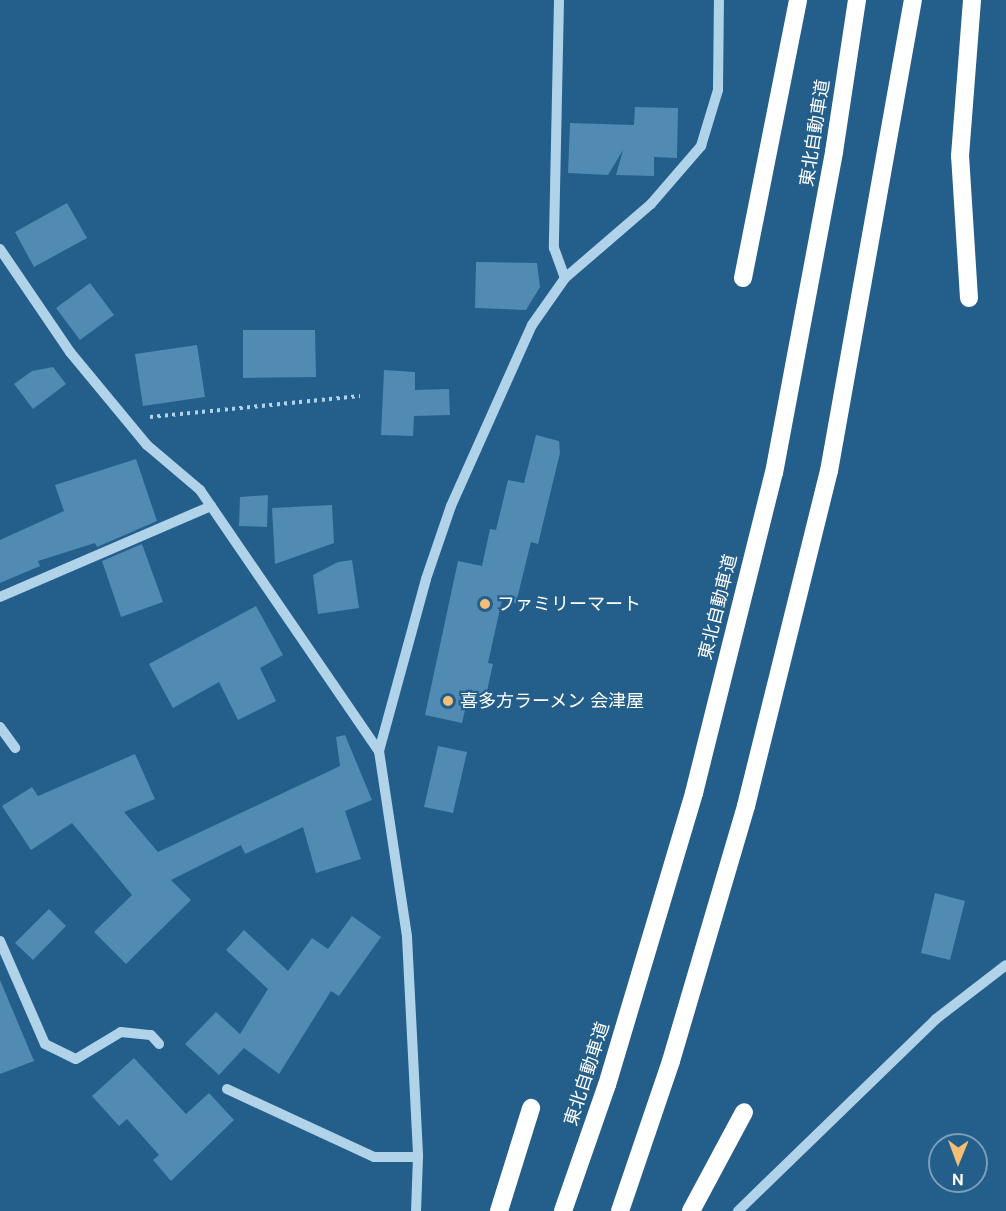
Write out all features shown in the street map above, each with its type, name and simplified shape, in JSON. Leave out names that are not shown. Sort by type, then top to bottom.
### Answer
[{"type":"highway","points":[[743,278],[798,0]]},
{"type":"highway","name":"東北自動車道","points":[[563,1211],[607,1085],[694,793],[774,473],[834,152],[857,0]]},
{"type":"highway","points":[[620,1211],[671,1061],[746,806],[829,471],[913,0]]},
{"type":"highway","points":[[969,298],[960,156],[972,0]]},
{"type":"highway","points":[[499,1211],[531,1108]]},
{"type":"highway","points":[[691,1211],[744,1112]]},
{"type":"street","points":[[559,0],[554,248],[565,278]]},
{"type":"street","points":[[416,1211],[418,1156],[407,937],[379,751],[426,579],[451,506],[532,325],[565,278],[651,204],[701,146],[717,90],[719,0]]},
{"type":"street","points":[[0,249],[70,352],[147,445],[200,490],[379,751]]},
{"type":"street","points":[[0,597],[211,506]]},
{"type":"street","points":[[0,727],[15,748]]},
{"type":"street","points":[[0,941],[45,1044],[54,1050],[76,1059],[122,1032],[136,1031],[151,1035],[159,1044]]},
{"type":"street","points":[[738,1211],[936,1019],[1006,964]]},
{"type":"street","points":[[227,1089],[374,1157],[418,1156]]},
{"type":"path","points":[[126,419],[360,396]]},
{"type":"building","points":[[635,107],[678,108],[677,158],[654,157],[654,176],[616,175],[623,150],[608,175],[568,173],[570,123],[634,125]]},
{"type":"building","points":[[67,203],[87,238],[34,267],[15,232]]},
{"type":"building","points":[[476,262],[537,263],[540,287],[526,310],[475,308]]},
{"type":"building","points":[[90,283],[114,315],[80,340],[56,308]]},
{"type":"building","points":[[243,330],[315,330],[316,377],[243,378]]},
{"type":"building","points":[[197,345],[205,397],[143,406],[135,354]]},
{"type":"building","points":[[53,367],[66,384],[33,409],[14,384],[32,371]]},
{"type":"building","points":[[384,370],[415,372],[415,390],[449,389],[450,415],[414,416],[413,436],[381,435]]},
{"type":"building","points":[[536,435],[559,441],[560,453],[538,544],[531,542],[516,603],[502,600],[488,663],[493,664],[485,700],[468,697],[462,723],[425,715],[458,561],[482,566],[490,529],[496,530],[508,480],[524,483]]},
{"type":"building","points":[[136,459],[157,521],[97,547],[95,543],[38,561],[40,566],[0,583],[0,540],[64,511],[55,485]]},
{"type":"building","points":[[268,495],[267,527],[239,526],[240,497]]},
{"type":"building","points":[[332,505],[334,543],[275,564],[272,508]]},
{"type":"building","points":[[142,544],[163,602],[121,617],[102,561]]},
{"type":"building","points":[[352,560],[359,608],[318,614],[313,575],[338,562]]},
{"type":"building","points":[[256,606],[283,655],[260,668],[276,701],[238,720],[219,682],[173,708],[149,664]]},
{"type":"building","points":[[345,735],[372,800],[345,811],[361,859],[316,873],[303,827],[245,854],[241,845],[171,880],[191,900],[126,964],[94,932],[132,895],[72,823],[31,850],[2,806],[32,787],[38,796],[135,754],[155,799],[124,812],[158,852],[340,766],[336,737]]},
{"type":"building","points":[[438,746],[467,752],[453,813],[424,807]]},
{"type":"building","points":[[935,893],[965,901],[950,960],[921,953]]},
{"type":"building","points":[[49,909],[66,926],[33,960],[15,943]]},
{"type":"building","points":[[352,916],[381,937],[339,996],[331,991],[279,1074],[244,1048],[219,1075],[185,1044],[216,1012],[240,1034],[268,989],[226,950],[244,930],[288,971],[312,938],[328,949]]},
{"type":"building","points":[[0,980],[34,1061],[0,1074]]},
{"type":"building","points":[[134,1058],[186,1114],[209,1093],[234,1120],[171,1181],[153,1160],[159,1155],[127,1119],[119,1126],[92,1096]]},
{"type":"place","name":"ファミリーマート","points":[[485,604]]},
{"type":"place","name":"喜多方ラーメン 会津屋","points":[[448,701]]}]
